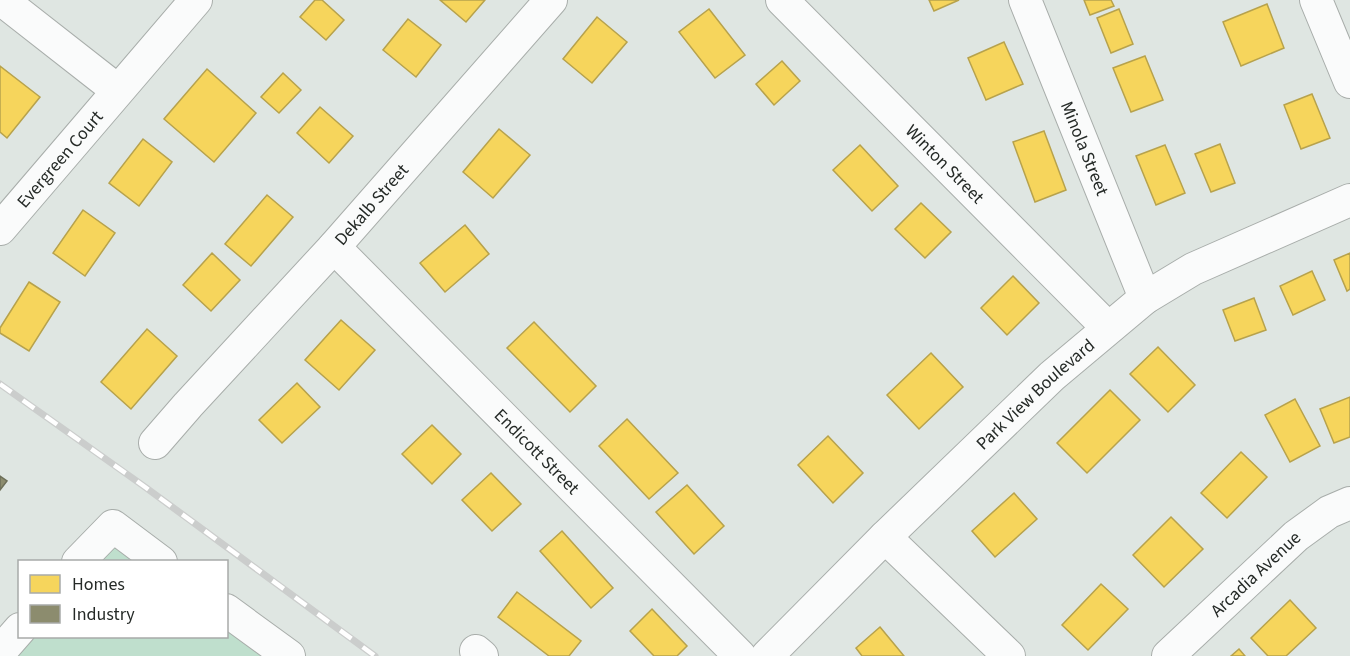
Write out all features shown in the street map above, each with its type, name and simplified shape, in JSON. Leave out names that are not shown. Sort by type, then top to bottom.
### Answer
[{"type":"street","points":[[2,0],[117,90]]},
{"type":"street","name":"Evergreen Court","points":[[0,229],[196,0]]},
{"type":"street","name":"Dekalb Street","points":[[155,443],[334,247],[551,0]]},
{"type":"street","name":"Winton Street","points":[[782,0],[1108,328]]},
{"type":"street","name":"Minola Street","points":[[1025,0],[1145,298]]},
{"type":"street","points":[[1316,0],[1350,82]]},
{"type":"street","name":"Park View Boulevard","points":[[767,656],[885,537],[1052,376],[1145,298],[1193,269],[1350,200]]},
{"type":"street","name":"Endicott Street","points":[[334,247],[740,656]]},
{"type":"street","name":"Arcadia Avenue","points":[[1168,656],[1296,536],[1329,512],[1350,503]]},
{"type":"street","points":[[79,560],[113,526],[160,560]]},
{"type":"street","points":[[885,537],[1009,656]]},
{"type":"street","points":[[228,611],[289,656]]},
{"type":"street","points":[[0,652],[18,632]]},
{"type":"green space","points":[[109,540],[141,560],[82,560]]},
{"type":"green space","points":[[228,623],[272,656],[0,656],[18,638],[228,638]]},
{"type":"building: Homes","points":[[315,0],[322,0],[344,20],[326,40],[300,17]]},
{"type":"building: Homes","points":[[440,0],[485,0],[466,22]]},
{"type":"building: Homes","points":[[929,0],[959,0],[934,11]]},
{"type":"building: Homes","points":[[1084,0],[1111,0],[1114,6],[1090,15]]},
{"type":"building: Homes","points":[[1267,4],[1284,48],[1241,66],[1223,22]]},
{"type":"building: Homes","points":[[709,9],[745,55],[715,78],[679,32]]},
{"type":"building: Homes","points":[[1119,9],[1133,44],[1111,53],[1097,18]]},
{"type":"building: Homes","points":[[597,17],[627,42],[592,83],[563,59]]},
{"type":"building: Homes","points":[[408,19],[441,45],[416,77],[383,50]]},
{"type":"building: Homes","points":[[1004,42],[1023,84],[986,100],[968,58]]},
{"type":"building: Homes","points":[[1145,56],[1163,100],[1131,112],[1113,68]]},
{"type":"building: Homes","points":[[782,61],[800,81],[774,105],[756,84]]},
{"type":"building: Homes","points":[[0,66],[40,97],[7,138],[0,132]]},
{"type":"building: Homes","points":[[207,69],[256,113],[214,162],[164,119]]},
{"type":"building: Homes","points":[[283,73],[301,90],[279,113],[261,97]]},
{"type":"building: Homes","points":[[1312,94],[1330,138],[1301,149],[1284,105]]},
{"type":"building: Homes","points":[[320,107],[353,136],[329,163],[297,133]]},
{"type":"building: Homes","points":[[499,129],[530,155],[493,198],[463,172]]},
{"type":"building: Homes","points":[[1044,131],[1066,190],[1035,202],[1013,142]]},
{"type":"building: Homes","points":[[143,139],[172,162],[139,206],[109,183]]},
{"type":"building: Homes","points":[[1220,144],[1235,183],[1211,192],[1195,154]]},
{"type":"building: Homes","points":[[860,145],[898,186],[872,211],[833,170]]},
{"type":"building: Homes","points":[[1165,145],[1185,193],[1156,205],[1136,156]]},
{"type":"building: Homes","points":[[267,195],[293,217],[251,266],[225,244]]},
{"type":"building: Homes","points":[[921,203],[951,232],[925,258],[895,229]]},
{"type":"building: Homes","points":[[83,210],[115,233],[85,276],[53,253]]},
{"type":"building: Homes","points":[[465,225],[489,254],[445,292],[420,263]]},
{"type":"building: Homes","points":[[212,253],[240,280],[211,311],[183,285]]},
{"type":"building: Homes","points":[[1350,253],[1350,289],[1347,291],[1334,260]]},
{"type":"building: Homes","points":[[1312,271],[1325,300],[1293,315],[1280,286]]},
{"type":"building: Homes","points":[[1013,276],[1039,303],[1007,335],[981,308]]},
{"type":"building: Homes","points":[[29,282],[60,302],[29,351],[0,333],[0,328]]},
{"type":"building: Homes","points":[[1254,298],[1266,330],[1235,341],[1223,310]]},
{"type":"building: Homes","points":[[341,320],[375,350],[339,390],[305,360]]},
{"type":"building: Homes","points":[[534,322],[596,386],[570,412],[507,348]]},
{"type":"building: Homes","points":[[147,329],[177,356],[131,409],[101,382]]},
{"type":"building: Homes","points":[[1158,347],[1195,385],[1168,412],[1130,374]]},
{"type":"building: Homes","points":[[931,353],[963,387],[919,429],[887,395]]},
{"type":"building: Homes","points":[[297,383],[320,407],[282,443],[259,420]]},
{"type":"building: Homes","points":[[1110,390],[1140,420],[1087,473],[1057,443]]},
{"type":"building: Homes","points":[[1350,397],[1350,437],[1334,443],[1320,409]]},
{"type":"building: Homes","points":[[1295,399],[1320,446],[1290,462],[1265,415]]},
{"type":"building: Homes","points":[[627,419],[678,473],[649,499],[599,446]]},
{"type":"building: Homes","points":[[432,425],[461,454],[432,484],[402,454]]},
{"type":"building: Homes","points":[[828,436],[863,473],[833,503],[798,465]]},
{"type":"building: Homes","points":[[1241,452],[1267,477],[1227,518],[1201,493]]},
{"type":"building: Homes","points":[[491,473],[521,504],[492,531],[462,500]]},
{"type":"building: Homes","points":[[687,485],[724,526],[694,554],[656,512]]},
{"type":"building: Homes","points":[[1014,493],[1037,519],[995,557],[972,531]]},
{"type":"building: Homes","points":[[1171,517],[1203,549],[1164,587],[1133,555]]},
{"type":"building: Homes","points":[[562,531],[613,588],[591,608],[540,551]]},
{"type":"building: Homes","points":[[1101,584],[1128,609],[1088,650],[1062,625]]},
{"type":"building: Homes","points":[[517,592],[581,641],[569,656],[549,656],[498,617]]},
{"type":"building: Homes","points":[[1290,600],[1316,628],[1286,656],[1268,656],[1251,638]]},
{"type":"building: Homes","points":[[652,609],[687,646],[677,656],[654,656],[630,631]]},
{"type":"building: Homes","points":[[880,627],[904,656],[862,656],[856,648]]},
{"type":"building: Homes","points":[[1239,649],[1245,656],[1231,656]]},
{"type":"building: Industry","points":[[0,476],[7,481],[0,490]]},
{"type":"railway","points":[[0,384],[375,656]]}]
